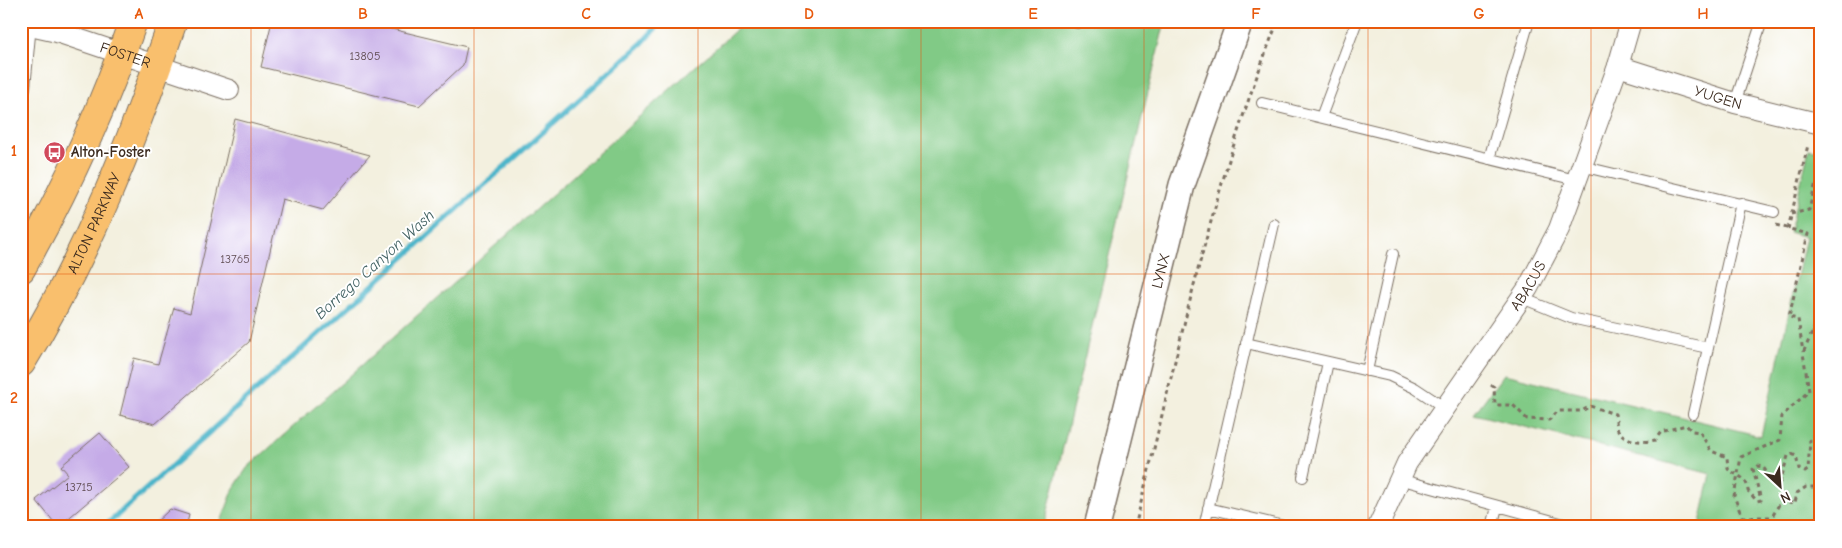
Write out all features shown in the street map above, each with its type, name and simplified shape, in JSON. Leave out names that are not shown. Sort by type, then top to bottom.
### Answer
[{"type":"main road","points":[[21,269],[86,142],[122,56],[134,21]]},
{"type":"main road","name":"ALTON PARKWAY","points":[[21,363],[82,253],[114,181],[173,21]]},
{"type":"street","name":"LYNX","points":[[1097,527],[1182,185],[1240,21]]},
{"type":"street","name":"ABACUS","points":[[1378,527],[1406,463],[1522,298],[1559,229],[1618,66],[1631,21]]},
{"type":"street","name":"FOSTER","points":[[28,24],[229,90]]},
{"type":"street","name":"YUGEN","points":[[1618,66],[1735,103],[1821,124]]},
{"type":"lane","points":[[1321,117],[1357,21]]},
{"type":"lane","points":[[1488,159],[1529,21]]},
{"type":"lane","points":[[1735,103],[1762,21]]},
{"type":"lane","points":[[21,98],[25,88],[28,24]]},
{"type":"lane","points":[[1262,103],[1488,159],[1579,173],[1741,203],[1774,212]]},
{"type":"lane","points":[[1693,414],[1741,203]]},
{"type":"lane","points":[[1204,527],[1274,224]]},
{"type":"lane","points":[[1367,371],[1393,254]]},
{"type":"lane","points":[[1522,298],[1571,318],[1708,348]]},
{"type":"lane","points":[[1246,343],[1390,376],[1415,388],[1445,408]]},
{"type":"lane","points":[[1303,477],[1328,362]]},
{"type":"lane","points":[[1399,479],[1575,527]]},
{"type":"lane","points":[[1492,527],[1497,507]]},
{"type":"lane","points":[[1208,508],[1288,527]]},
{"type":"path","points":[[1135,527],[1211,218],[1242,113],[1278,21]]},
{"type":"path","points":[[1788,229],[1808,146]]},
{"type":"path","points":[[1791,214],[1809,210],[1816,182],[1821,179]]},
{"type":"path","points":[[1739,527],[1742,517],[1734,496],[1742,457],[1780,440],[1782,416],[1808,391],[1798,320],[1790,317],[1808,234],[1777,226],[1774,212]]},
{"type":"path","points":[[1803,352],[1821,313]]},
{"type":"path","points":[[1812,334],[1821,331]]},
{"type":"path","points":[[1491,385],[1494,387],[1495,405],[1513,405],[1527,418],[1549,420],[1558,411],[1582,411],[1590,406],[1602,408],[1615,414],[1618,429],[1624,435],[1641,443],[1655,440],[1661,432],[1686,425],[1692,431],[1700,432],[1711,451],[1728,457],[1728,469],[1748,482],[1748,490],[1757,501],[1761,500],[1753,470],[1757,466],[1763,467],[1775,484],[1780,482],[1788,456],[1792,454],[1796,456],[1799,469],[1804,472],[1808,470],[1810,463],[1810,440],[1814,436],[1821,436]]},
{"type":"path","points":[[1742,517],[1772,517],[1781,500],[1795,503],[1797,492],[1806,487],[1821,487]]},
{"type":"green space","points":[[746,21],[1165,21],[1044,527],[219,527],[234,488],[247,468]]},
{"type":"green space","points":[[1809,149],[1821,151],[1821,527],[1699,527],[1711,474],[1474,414],[1504,374],[1761,436],[1806,237],[1789,232]]},
{"type":"building","points":[[272,21],[358,21],[467,47],[463,65],[419,106],[261,67]]},
{"type":"building","points":[[235,119],[370,155],[323,210],[282,199],[249,342],[155,424],[120,415],[134,358],[158,364],[174,308],[190,313]]},
{"type":"building","points":[[100,433],[129,467],[58,527],[36,500],[68,474],[61,466]]},
{"type":"building","points":[[170,509],[189,515],[186,527],[151,527]]},
{"type":"waterway","name":"Borrego Canyon Wash","points":[[104,527],[642,43],[662,21]]},
{"type":"place","name":"Alton-Foster","points":[[55,152]]}]
